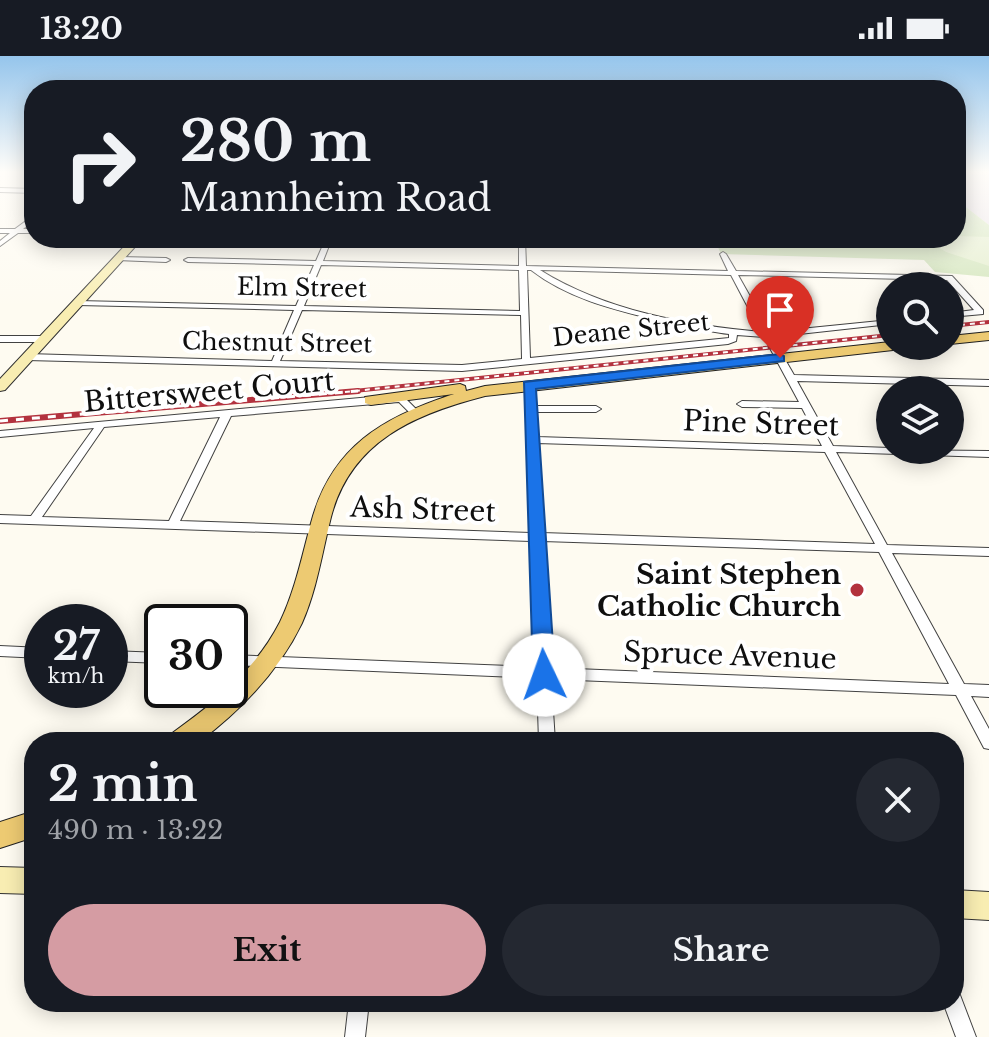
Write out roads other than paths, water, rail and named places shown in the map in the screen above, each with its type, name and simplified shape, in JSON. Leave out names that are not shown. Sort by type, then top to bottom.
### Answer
[{"type":"main road","points":[[0,387],[129,248]]},
{"type":"main road","points":[[964,339],[989,336]]},
{"type":"main road","points":[[371,400],[461,388],[521,386],[876,348]]},
{"type":"main road","points":[[194,732],[226,708],[278,645],[300,600],[329,495],[346,464],[370,440],[416,414],[462,397],[521,386]]},
{"type":"main road","points":[[0,835],[24,827]]},
{"type":"main road","points":[[0,880],[24,881]]},
{"type":"main road","points":[[964,905],[989,906]]},
{"type":"street","points":[[0,244],[24,225]]},
{"type":"street","points":[[0,231],[24,231]]},
{"type":"street","points":[[275,363],[325,248]]},
{"type":"street","points":[[522,248],[526,360]]},
{"type":"street","points":[[723,254],[989,743]]},
{"type":"street","points":[[119,259],[166,260]]},
{"type":"street","points":[[188,260],[876,276]]},
{"type":"street","points":[[523,268],[539,271],[585,298],[631,313],[733,331],[767,335],[876,323]]},
{"type":"street","points":[[964,294],[980,312],[964,314]]},
{"type":"street","name":"Elm Street","points":[[78,303],[524,313]]},
{"type":"street","name":"Deane Street","points":[[526,360],[728,341],[733,339],[733,331]]},
{"type":"street","points":[[0,339],[44,339]]},
{"type":"street","name":"Chestnut Street","points":[[27,357],[462,368],[526,360]]},
{"type":"street","points":[[790,378],[989,383]]},
{"type":"street","points":[[521,386],[530,409],[547,732]]},
{"type":"street","name":"Bittersweet Court","points":[[0,434],[371,400],[401,399],[416,414]]},
{"type":"street","points":[[742,404],[805,405]]},
{"type":"street","points":[[530,409],[596,409]]},
{"type":"street","points":[[172,526],[227,413]]},
{"type":"street","points":[[34,520],[101,425]]},
{"type":"street","name":"Pine Street","points":[[532,440],[989,454]]},
{"type":"street","name":"Ash Street","points":[[0,519],[989,552]]},
{"type":"street","points":[[0,651],[24,652]]},
{"type":"street","name":"Spruce Avenue","points":[[248,661],[989,691]]},
{"type":"street","points":[[355,1037],[358,1012]]},
{"type":"street","points":[[957,1012],[966,1037]]},
{"type":"railway","points":[[964,325],[989,322]]},
{"type":"railway","points":[[339,393],[876,336]]},
{"type":"railway","points":[[339,393],[358,391]]},
{"type":"railway","points":[[0,421],[339,393]]},
{"type":"place","name":"Saint Stephen Catholic Church","points":[[857,590]]}]
